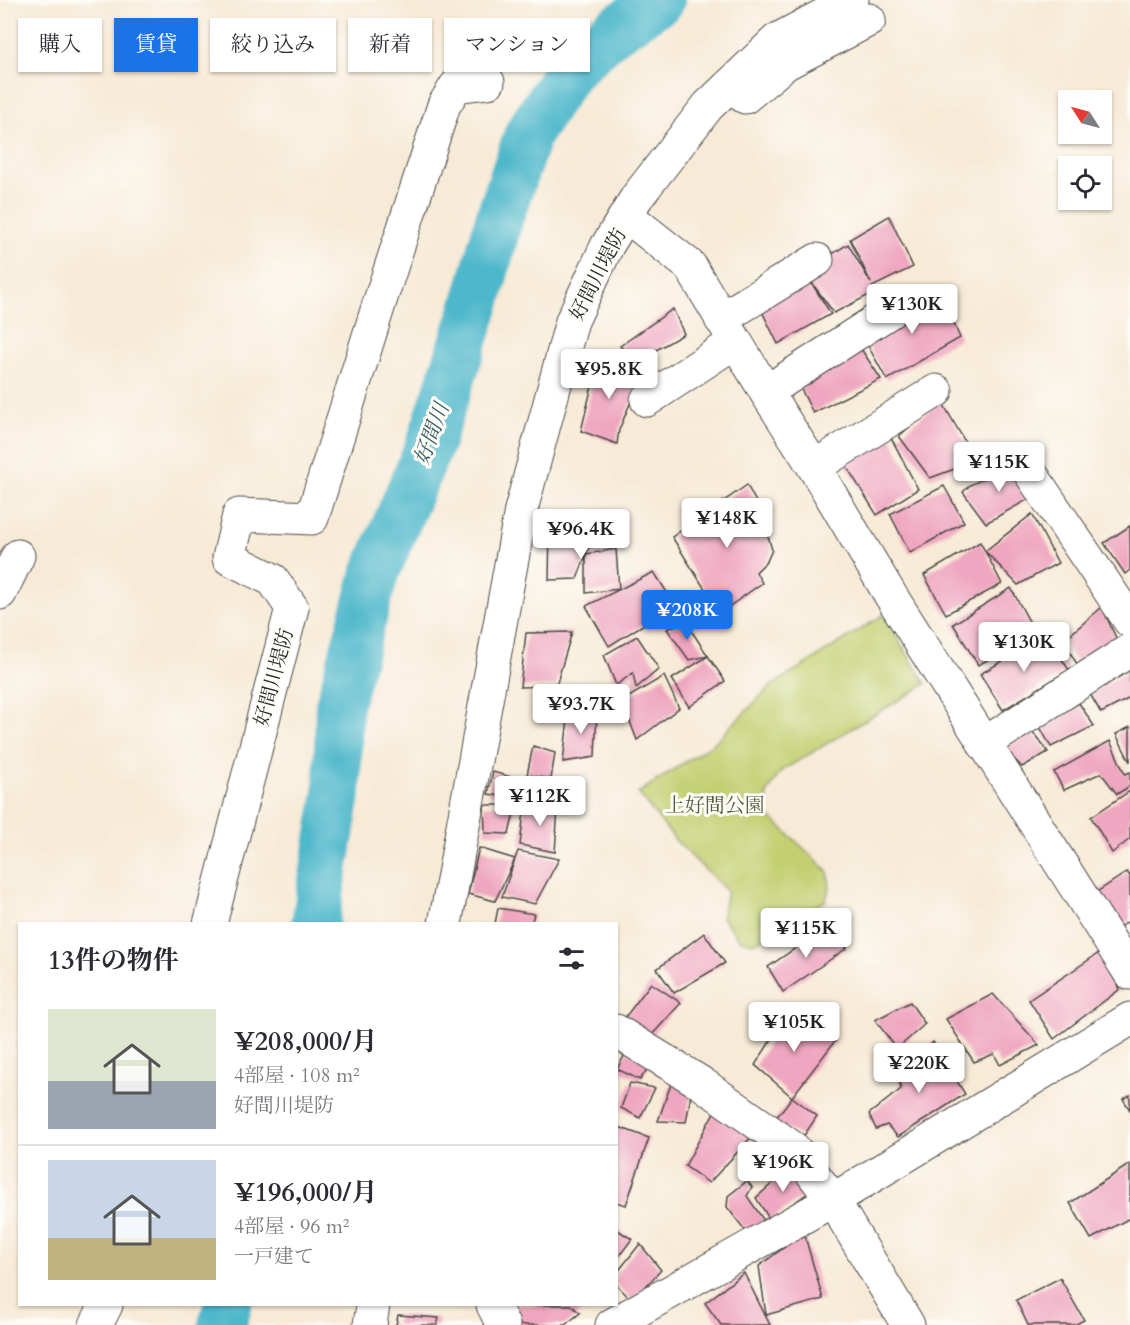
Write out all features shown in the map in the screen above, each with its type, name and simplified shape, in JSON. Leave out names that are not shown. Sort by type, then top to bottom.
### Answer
[{"type":"street","name":"好間川堤防","points":[[445,922],[521,510],[572,321],[607,246],[637,198],[708,106],[777,40],[861,10]]},
{"type":"street","name":"好間川堤防","points":[[211,922],[292,608],[273,580],[229,558],[240,515],[312,518],[444,105],[456,86],[488,82]]},
{"type":"street","points":[[627,216],[690,266],[891,596],[1130,973]]},
{"type":"street","points":[[647,400],[817,260]]},
{"type":"street","points":[[766,392],[891,311]]},
{"type":"street","points":[[814,467],[936,391]]},
{"type":"street","points":[[1029,471],[1130,621]]},
{"type":"street","points":[[0,593],[18,556]]},
{"type":"street","points":[[984,744],[1130,650]]},
{"type":"street","points":[[612,1325],[833,1200],[1130,1019]]},
{"type":"street","points":[[618,1032],[701,1083],[794,1149],[833,1200],[908,1325]]},
{"type":"street","points":[[96,1325],[106,1306]]},
{"type":"street","points":[[370,1325],[373,1306]]},
{"type":"street","points":[[493,1306],[502,1325]]},
{"type":"green space","name":"上好間公園","points":[[883,615],[926,684],[781,771],[767,793],[768,815],[828,871],[830,888],[825,901],[754,943],[740,940],[722,917],[727,891],[677,842],[638,793],[713,744],[771,686]]},
{"type":"building","points":[[889,216],[913,267],[872,287],[875,292],[834,313],[809,279],[831,314],[778,344],[757,301],[848,244],[871,283],[850,239]]},
{"type":"building","points":[[939,289],[960,338],[887,380],[862,335]]},
{"type":"building","points":[[673,309],[684,334],[637,361],[620,346]]},
{"type":"building","points":[[859,346],[881,379],[813,413],[799,385]]},
{"type":"building","points":[[599,357],[642,375],[619,430],[617,444],[581,431]]},
{"type":"building","points":[[941,400],[976,461],[930,478],[899,436]]},
{"type":"building","points":[[888,432],[918,489],[877,515],[845,464]]},
{"type":"building","points":[[1016,463],[1034,496],[986,523],[963,492],[970,485]]},
{"type":"building","points":[[747,485],[759,508],[761,528],[769,539],[772,550],[767,561],[756,572],[762,583],[720,613],[672,537]]},
{"type":"building","points":[[944,486],[964,522],[910,553],[890,514]]},
{"type":"building","points":[[1032,514],[1058,563],[1018,585],[985,551]]},
{"type":"building","points":[[550,526],[595,531],[586,554],[616,549],[619,589],[586,593],[586,555],[577,579],[549,580]]},
{"type":"building","points":[[1130,526],[1130,570],[1125,574],[1104,543]]},
{"type":"building","points":[[980,542],[1002,584],[946,614],[924,575]]},
{"type":"building","points":[[654,572],[675,605],[609,646],[586,606]]},
{"type":"building","points":[[1011,588],[1036,634],[978,665],[953,624]]},
{"type":"building","points":[[1102,607],[1121,649],[1080,669],[1063,641]]},
{"type":"building","points":[[685,621],[708,656],[689,660],[667,629]]},
{"type":"building","points":[[572,632],[556,686],[520,687],[526,633]]},
{"type":"building","points":[[637,636],[659,669],[636,688],[633,673],[616,685],[604,655]]},
{"type":"building","points":[[1047,636],[1069,670],[1003,710],[980,674]]},
{"type":"building","points":[[708,656],[725,681],[689,707],[672,679]]},
{"type":"building","points":[[1130,670],[1130,698],[1101,713],[1090,694]]},
{"type":"building","points":[[664,676],[679,708],[637,740],[622,701]]},
{"type":"building","points":[[1079,703],[1094,726],[1051,747],[1039,725]]},
{"type":"building","points":[[569,710],[597,711],[595,757],[563,762]]},
{"type":"building","points":[[1130,727],[1130,762],[1116,734]]},
{"type":"building","points":[[1032,731],[1048,752],[1022,767],[1005,750]]},
{"type":"building","points":[[1110,741],[1125,774],[1130,772],[1130,786],[1117,794],[1101,773],[1064,790],[1054,772]]},
{"type":"building","points":[[533,746],[555,753],[551,779],[527,775]]},
{"type":"building","points":[[493,772],[518,779],[509,797],[488,794]]},
{"type":"building","points":[[525,779],[562,788],[558,807],[519,795]]},
{"type":"building","points":[[1130,791],[1130,839],[1112,853],[1091,817]]},
{"type":"building","points":[[525,803],[558,807],[555,852],[520,845]]},
{"type":"building","points":[[484,805],[516,805],[509,834],[485,833]]},
{"type":"building","points":[[479,848],[515,859],[495,901],[468,894]]},
{"type":"building","points":[[518,851],[559,859],[535,904],[502,897]]},
{"type":"building","points":[[1127,872],[1130,876],[1130,920],[1118,928],[1097,892]]},
{"type":"building","points":[[498,908],[534,914],[532,922],[495,922]]},
{"type":"building","points":[[825,928],[847,948],[783,992],[768,967]]},
{"type":"building","points":[[704,933],[725,963],[674,993],[657,969]]},
{"type":"building","points":[[1099,953],[1120,989],[1054,1039],[1029,1000]]},
{"type":"building","points":[[651,983],[681,1003],[650,1037],[623,1020]]},
{"type":"building","points":[[993,994],[1039,1045],[1000,1065],[994,1054],[974,1062],[946,1019]]},
{"type":"building","points":[[910,1002],[925,1024],[897,1049],[875,1020]]},
{"type":"building","points":[[790,1011],[835,1041],[792,1097],[755,1065]]},
{"type":"building","points":[[933,1042],[965,1094],[898,1137],[887,1125],[876,1129],[869,1114],[901,1089],[899,1079]]},
{"type":"building","points":[[627,1051],[650,1065],[640,1080],[618,1069]]},
{"type":"building","points":[[630,1083],[655,1088],[640,1118],[621,1108]]},
{"type":"building","points":[[671,1084],[692,1090],[686,1122],[658,1121]]},
{"type":"building","points":[[1130,1095],[1130,1110],[1123,1099]]},
{"type":"building","points":[[792,1097],[817,1116],[803,1137],[773,1122]]},
{"type":"building","points":[[718,1105],[755,1133],[709,1183],[685,1166]]},
{"type":"building","points":[[618,1127],[649,1138],[626,1205],[618,1203]]},
{"type":"building","points":[[1130,1164],[1130,1218],[1091,1239],[1070,1203]]},
{"type":"building","points":[[793,1165],[812,1190],[770,1220],[756,1198]]},
{"type":"building","points":[[747,1181],[752,1187],[747,1196],[765,1222],[748,1234],[727,1207],[728,1196]]},
{"type":"building","points":[[618,1230],[632,1239],[618,1257]]},
{"type":"building","points":[[804,1233],[823,1299],[766,1315],[759,1266]]},
{"type":"building","points":[[640,1244],[661,1270],[632,1301],[618,1286],[618,1272]]},
{"type":"building","points":[[744,1273],[770,1325],[721,1325],[705,1303]]},
{"type":"building","points":[[1060,1278],[1084,1320],[1074,1325],[1028,1325],[1016,1300]]},
{"type":"building","points":[[506,1306],[572,1306],[580,1313],[565,1325],[518,1325]]},
{"type":"building","points":[[398,1315],[439,1318],[437,1325],[396,1325]]},
{"type":"waterway","name":"好間川","points":[[315,922],[337,793],[339,706],[374,577],[431,441],[478,297],[499,219],[528,134],[569,70],[613,31],[661,0]]},
{"type":"waterway","name":"好間川","points":[[222,1325],[228,1306]]}]
